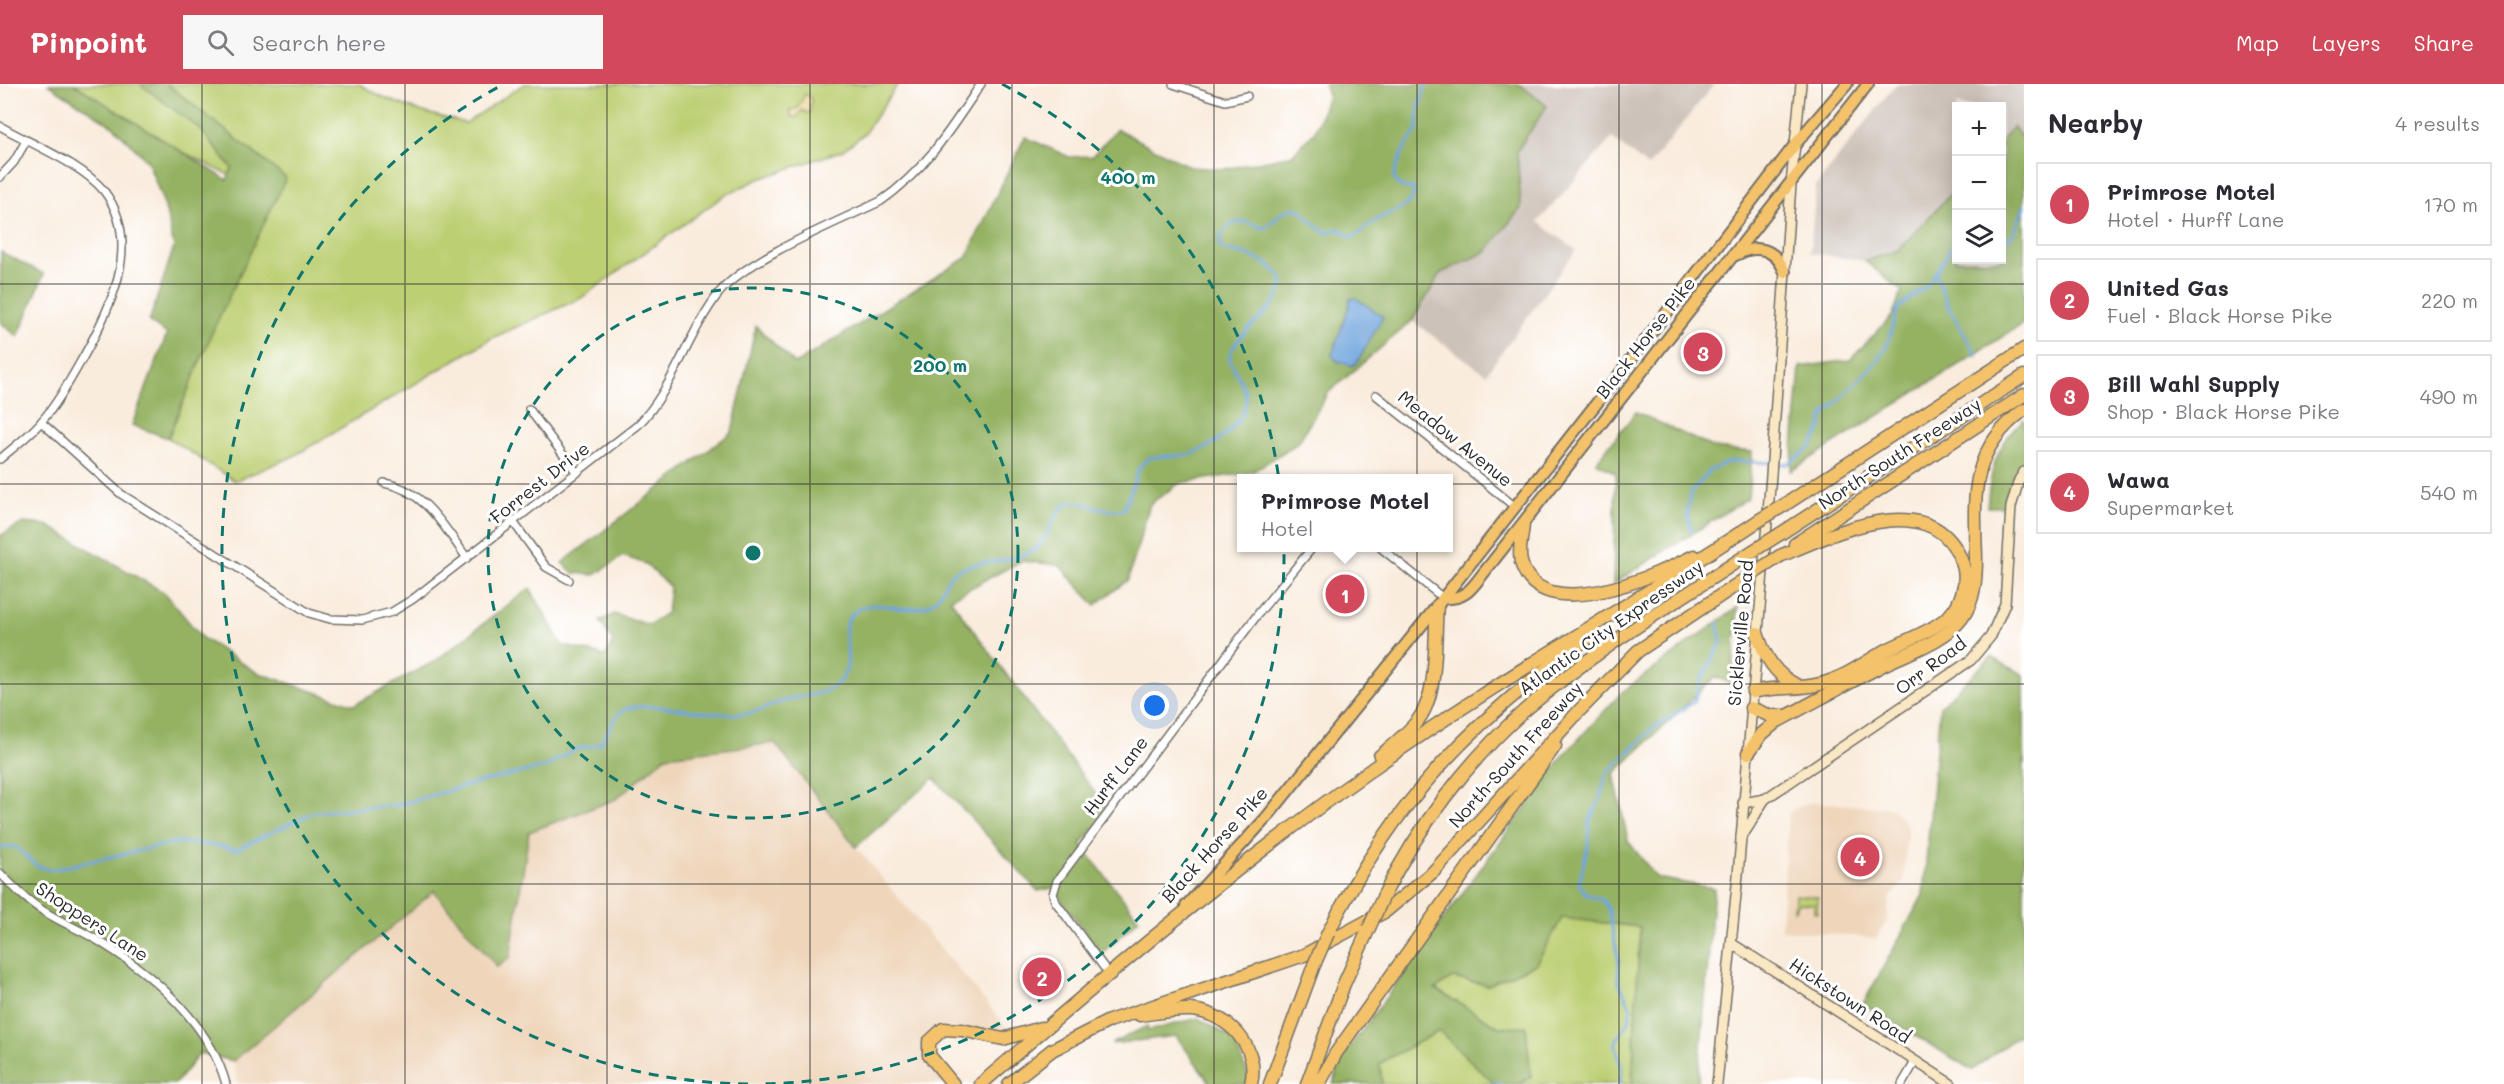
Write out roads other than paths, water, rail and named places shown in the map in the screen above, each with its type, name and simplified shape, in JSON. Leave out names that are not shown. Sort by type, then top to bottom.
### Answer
[{"type":"highway","name":"North-South Freeway","points":[[1173,918],[1380,763],[1540,657],[1672,579],[2024,348]]},
{"type":"highway","name":"Atlantic City Expressway","points":[[1307,1084],[1344,984],[1397,868],[1444,799],[1473,762],[1524,711],[1575,671],[1753,551],[2024,376]]},
{"type":"highway","name":"North-South Freeway","points":[[1008,1084],[1052,1050],[1109,1021],[1304,955],[1386,911],[1434,872],[1580,710],[1638,651],[1842,513],[2024,395]]},
{"type":"highway","points":[[1748,753],[1768,728],[1932,641],[1962,618],[1975,588],[1975,488],[1980,466],[1988,448],[2000,432],[2024,410]]},
{"type":"highway","points":[[1753,692],[1828,682],[1939,624],[1956,608],[1964,585],[1964,570],[1959,554],[1949,539],[1927,525],[1901,520],[1854,527],[1780,556]]},
{"type":"highway","points":[[1523,525],[1520,549],[1524,570],[1537,586],[1546,591],[1568,595],[1599,592],[1659,571],[1758,521]]},
{"type":"highway","name":"Atlantic City Expressway","points":[[1269,1084],[1328,933],[1378,842],[1429,776],[1460,742],[1526,682],[1672,579]]},
{"type":"highway","points":[[1327,802],[1418,720],[1429,701],[1433,682],[1440,602]]},
{"type":"highway","points":[[1757,633],[1771,665],[1782,677],[1799,687]]},
{"type":"highway","points":[[1751,708],[1771,716],[1789,715]]},
{"type":"highway","points":[[1319,1084],[1336,1053],[1580,710]]},
{"type":"highway","name":"Black Horse Pike","points":[[981,1084],[1173,918]]},
{"type":"highway","points":[[1109,1021],[1192,1010],[1223,1020],[1233,1027],[1247,1048],[1253,1064],[1251,1084]]},
{"type":"highway","points":[[953,1084],[929,1055],[929,1042],[943,1029],[963,1030],[1003,1039],[1048,1026]]},
{"type":"main road","name":"Sicklerville Road","points":[[1717,1084],[1741,837],[1772,463],[1791,183],[1797,142],[1801,84]]},
{"type":"main road","name":"Black Horse Pike","points":[[1173,918],[1267,817],[1622,371],[1797,142],[1847,84]]},
{"type":"main road","name":"Black Horse Pike","points":[[1440,602],[1465,595],[1523,525],[1868,84]]},
{"type":"main road","points":[[1730,258],[1746,250],[1766,249],[1776,257],[1785,272]]},
{"type":"main road","points":[[1622,371],[1635,381]]},
{"type":"main road","name":"Orr Road","points":[[1743,803],[1765,800],[1971,660],[1991,636],[2005,604],[2012,507],[2019,480],[2024,472]]},
{"type":"main road","points":[[1539,475],[1552,486]]},
{"type":"main road","points":[[1741,837],[1754,822],[1756,811],[1765,800]]},
{"type":"main road","name":"Hickstown Road","points":[[1731,943],[1952,1084]]},
{"type":"street","name":"Forrest Drive","points":[[41,422],[121,494],[296,607],[320,617],[352,621],[392,612],[413,599],[514,523],[638,425],[653,409],[707,311],[727,284],[754,263],[881,201],[898,188],[926,162],[981,84]]},
{"type":"street","points":[[1173,84],[1225,101],[1247,96]]},
{"type":"street","points":[[0,126],[95,182],[113,208],[122,242],[119,273],[103,320],[67,386],[41,422],[0,459]]},
{"type":"street","points":[[0,177],[14,162],[26,141]]},
{"type":"street","name":"Meadow Avenue","points":[[1376,395],[1514,506]]},
{"type":"street","points":[[529,409],[577,473]]},
{"type":"street","points":[[384,483],[398,485],[415,494],[467,558]]},
{"type":"street","points":[[514,523],[546,567],[569,580]]},
{"type":"street","name":"Hurff Lane","points":[[1108,973],[1055,901],[1053,894],[1057,881],[1230,651],[1309,552]]},
{"type":"street","points":[[1385,552],[1440,602]]},
{"type":"street","name":"Shoppers Lane","points":[[0,873],[36,906],[118,953],[177,1004],[205,1037],[220,1063],[226,1084]]},
{"type":"street","points":[[1902,1084],[1915,1062]]},
{"type":"water","points":[[1356,298],[1383,317],[1357,363],[1352,366],[1337,361],[1332,355],[1350,304],[1349,299]]},
{"type":"waterway","points":[[0,847],[16,847],[37,866],[51,870],[178,842],[221,846],[235,850],[314,812],[398,805],[475,783],[545,767],[576,749],[600,744],[618,714],[628,708],[657,707],[746,714],[779,702],[820,693],[836,685],[844,674],[847,663],[848,619],[856,611],[871,605],[914,609],[930,604],[936,600],[948,579],[958,570],[967,566],[1018,557],[1036,548],[1058,513],[1067,504],[1072,502],[1109,510],[1124,509],[1139,468],[1147,459],[1191,454],[1213,443],[1232,428],[1244,410],[1246,399],[1232,365],[1231,351],[1244,333],[1274,302],[1283,282],[1276,271],[1264,263],[1220,247],[1223,232],[1231,225],[1240,222],[1265,228],[1280,214],[1288,210],[1299,209],[1325,233],[1339,229],[1352,238],[1380,218],[1407,204],[1411,200],[1414,189],[1400,186],[1394,179],[1395,172],[1403,151],[1418,128],[1418,111],[1426,84]]},
{"type":"waterway","points":[[2006,241],[2014,233],[2024,206]]},
{"type":"waterway","points":[[1692,531],[1687,515],[1690,494],[1710,470],[1738,461],[1787,464],[1810,448],[1819,433],[1824,415],[1871,368],[1886,347],[1898,308],[1927,286],[1952,247]]},
{"type":"waterway","points":[[1935,273],[1948,306],[1977,356]]},
{"type":"waterway","points":[[1620,1084],[1622,1069],[1615,1043],[1629,1020],[1631,1008],[1618,980],[1619,962],[1608,908],[1602,900],[1586,894],[1579,884],[1589,841],[1589,822],[1599,801],[1607,773],[1653,728],[1694,702],[1702,678],[1721,643],[1718,623]]},
{"type":"waterway","points":[[1491,1084],[1501,1084]]},
{"type":"place","name":"Bill Wahl Supply","points":[[1703,352]]},
{"type":"place","name":"Primrose Motel","points":[[1345,594]]},
{"type":"place","name":"Wawa","points":[[1860,857]]},
{"type":"place","name":"United Gas","points":[[1042,977]]}]
